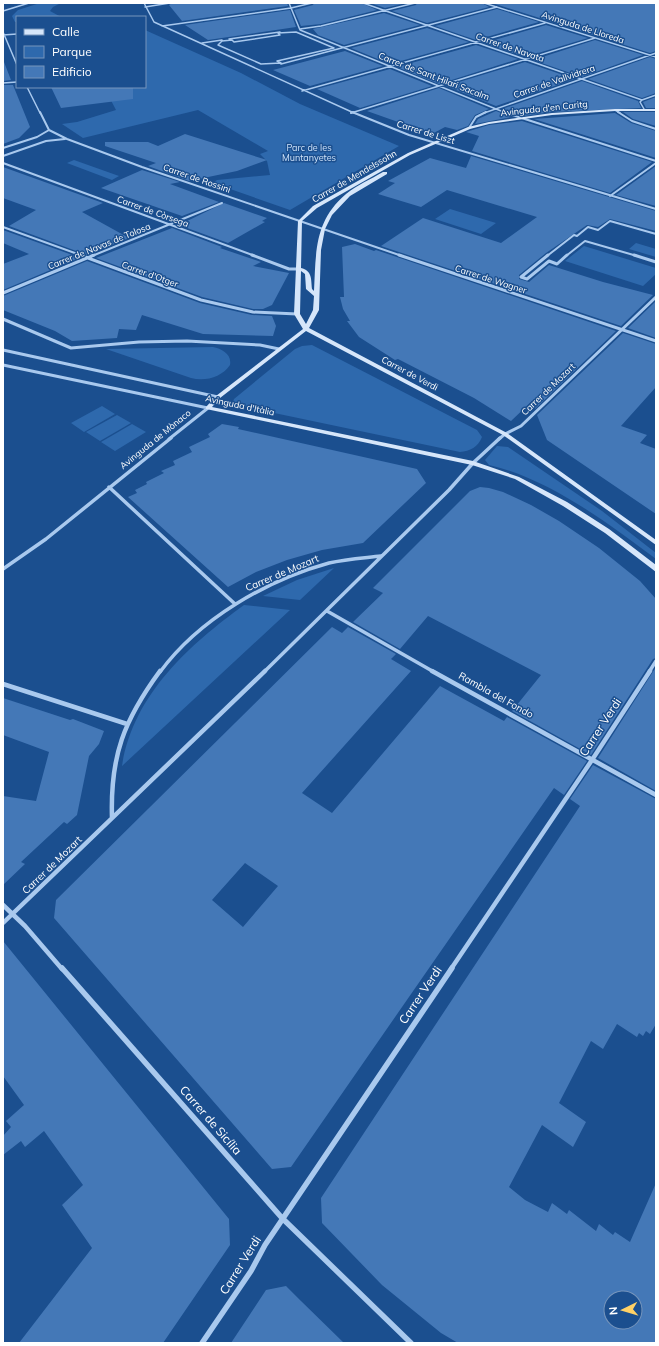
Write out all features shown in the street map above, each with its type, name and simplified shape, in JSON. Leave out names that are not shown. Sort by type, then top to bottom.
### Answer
[{"type":"street","points":[[3,11],[29,3]]},
{"type":"street","points":[[144,3],[151,18],[162,26],[291,8],[312,3]]},
{"type":"street","points":[[145,7],[170,3]]},
{"type":"street","points":[[289,3],[300,30]]},
{"type":"street","name":"Carrer de Navata","points":[[364,3],[642,100]]},
{"type":"street","points":[[202,43],[300,30],[415,3]]},
{"type":"street","name":"Avinguda de Lloreda","points":[[484,3],[656,57]]},
{"type":"street","points":[[271,67],[497,8]]},
{"type":"street","points":[[302,91],[545,23]]},
{"type":"street","name":"Carrer de Liszt","points":[[162,26],[202,43],[351,113],[409,135],[437,142],[656,210]]},
{"type":"street","name":"Carrer de Sant Hilari Sacalm","points":[[300,30],[518,118],[656,162]]},
{"type":"street","points":[[3,32],[16,64]]},
{"type":"street","points":[[293,32],[304,34],[302,35],[334,48],[277,61],[282,63],[275,65],[265,65],[218,45],[225,41],[232,40],[234,42],[293,32]]},
{"type":"street","points":[[4,35],[16,34]]},
{"type":"street","points":[[351,113],[595,38]]},
{"type":"street","name":"Carrer de Vallvidrera","points":[[469,128],[476,117],[495,108],[656,53]]},
{"type":"street","points":[[260,70],[265,68]]},
{"type":"street","points":[[3,83],[16,82]]},
{"type":"street","points":[[3,148],[49,130],[27,88]]},
{"type":"street","points":[[644,109],[640,102],[656,95]]},
{"type":"street","points":[[614,110],[632,121],[656,129]]},
{"type":"street","name":"Avinguda d'en Caritg","points":[[437,142],[469,128],[518,118],[580,111],[656,110]]},
{"type":"street","name":"Carrer de Rossini","points":[[49,130],[67,139],[142,167],[323,229]]},
{"type":"street","points":[[3,156],[46,141],[67,139]]},
{"type":"street","name":"Carrer de Mendelssohn","points":[[300,221],[311,210],[321,204],[409,154],[437,142]]},
{"type":"street","name":"Carrer de Mendelssohn","points":[[323,229],[330,214],[348,195],[414,156],[419,151]]},
{"type":"street","points":[[610,196],[656,162]]},
{"type":"street","name":"Carrer de Còrsega","points":[[3,163],[289,269],[298,269]]},
{"type":"street","name":"Carrer de Navas de Tolosa","points":[[3,292],[222,202]]},
{"type":"street","points":[[300,221],[297,314],[306,329]]},
{"type":"street","points":[[656,234],[610,221],[598,230],[588,227],[577,236],[574,235],[521,277],[527,279],[549,261],[557,264],[585,241],[656,262]]},
{"type":"street","name":"Carrer d'Otger","points":[[3,227],[202,300],[253,312],[297,314]]},
{"type":"street","name":"Avinguda de Mònaco","points":[[3,569],[46,539],[208,408],[218,397],[306,329],[316,310],[319,250],[323,229]]},
{"type":"street","name":"Carrer de Wagner","points":[[323,229],[656,341]]},
{"type":"street","points":[[298,269],[305,271],[308,274],[309,289],[316,295]]},
{"type":"street","name":"Carrer de Mozart","points":[[3,924],[327,611],[449,490],[473,463],[505,434],[521,426],[656,297]]},
{"type":"street","points":[[3,319],[71,348],[139,342],[187,341],[260,344],[279,349]]},
{"type":"street","name":"Carrer de Verdi","points":[[306,329],[505,434]]},
{"type":"street","name":"Avinguda d'Itàlia","points":[[3,350],[218,397]]},
{"type":"street","name":"Avinguda d'Itàlia","points":[[3,365],[473,463]]},
{"type":"street","points":[[505,434],[655,541]]},
{"type":"street","points":[[473,463],[517,478],[565,504],[607,531],[656,569]]},
{"type":"street","points":[[109,487],[235,604]]},
{"type":"street","name":"Carrer de Mozart","points":[[112,818],[111,793],[116,757],[127,724],[139,700],[159,671],[182,646],[235,604],[304,571],[329,563],[381,556]]},
{"type":"street","name":"Rambla del Fondo","points":[[327,611],[656,795]]},
{"type":"street","name":"Carrer Verdi","points":[[202,1343],[251,1271],[282,1218],[592,760],[656,661]]},
{"type":"street","points":[[3,684],[127,724]]},
{"type":"street","name":"Carrer de Sicília","points":[[3,905],[14,914],[282,1218],[410,1343]]},
{"type":"green space","points":[[40,3],[61,3],[53,7],[50,11],[59,16],[16,16],[15,22],[12,16],[18,10]]},
{"type":"green space","name":"Parc de les Muntanyetes","points":[[146,30],[241,73],[300,104],[399,146],[290,210],[213,183],[217,180],[270,175],[267,161],[260,154],[268,151],[198,110],[83,138],[62,124],[77,122],[116,110],[105,88],[146,88]]},
{"type":"green space","points":[[74,160],[119,176],[112,180],[67,163]]},
{"type":"green space","points":[[450,209],[496,223],[481,234],[435,219]]},
{"type":"green space","points":[[636,243],[656,249],[656,257],[629,249]]},
{"type":"green space","points":[[584,246],[656,268],[656,274],[643,286],[565,261]]},
{"type":"green space","points":[[312,345],[477,430],[482,437],[473,448],[460,452],[236,405],[233,402],[234,399],[295,349],[302,346]]},
{"type":"green space","points":[[213,347],[220,349],[228,355],[230,365],[222,373],[213,378],[207,379],[191,378],[106,349]]},
{"type":"green space","points":[[102,406],[115,414],[84,432],[71,423]]},
{"type":"green space","points":[[117,415],[131,423],[100,441],[86,432]]},
{"type":"green space","points":[[132,424],[146,432],[115,451],[101,442]]},
{"type":"green space","points":[[497,446],[508,447],[602,511],[656,553],[656,559],[577,503],[533,480],[511,471],[489,465],[485,460]]},
{"type":"green space","points":[[334,568],[300,600],[263,596],[297,580]]},
{"type":"green space","points":[[244,605],[290,610],[122,766],[128,740],[138,717],[151,694],[166,674],[203,637]]},
{"type":"building","points":[[172,3],[287,3],[288,6],[182,21],[169,5]]},
{"type":"building","points":[[314,3],[361,3],[377,10],[321,24],[301,26],[294,10],[313,5]]},
{"type":"building","points":[[370,3],[406,3],[385,8]]},
{"type":"building","points":[[417,3],[482,3],[489,7],[427,23],[392,11],[416,5]]},
{"type":"building","points":[[492,3],[656,3],[656,51],[650,53]]},
{"type":"building","points":[[497,9],[539,22],[476,40],[435,26]]},
{"type":"building","points":[[290,10],[296,27],[208,40],[185,25]]},
{"type":"building","points":[[384,13],[420,25],[344,45],[318,35],[313,29]]},
{"type":"building","points":[[546,25],[588,38],[525,57],[484,43]]},
{"type":"building","points":[[427,28],[469,42],[390,64],[351,48]]},
{"type":"building","points":[[595,40],[643,55],[582,77],[533,60]]},
{"type":"building","points":[[476,45],[518,59],[439,84],[397,67]]},
{"type":"building","points":[[345,51],[383,66],[310,86],[273,70]]},
{"type":"building","points":[[650,57],[656,59],[656,93],[642,98],[588,79]]},
{"type":"building","points":[[4,62],[11,80],[3,81]]},
{"type":"building","points":[[525,62],[575,79],[496,106],[446,86]]},
{"type":"building","points":[[390,69],[432,86],[360,108],[317,89]]},
{"type":"building","points":[[582,81],[638,101],[641,108],[552,112],[523,116],[502,109]]},
{"type":"building","points":[[3,85],[13,85],[30,127],[19,138],[3,144]]},
{"type":"building","points":[[51,88],[133,88],[133,99],[61,108]]},
{"type":"building","points":[[439,88],[489,109],[475,115],[468,126],[457,130],[445,127],[432,134],[367,111]]},
{"type":"building","points":[[656,97],[656,108],[646,108],[643,102]]},
{"type":"building","points":[[496,111],[511,117],[475,124],[478,119]]},
{"type":"building","points":[[623,112],[656,112],[656,126],[633,119]]},
{"type":"building","points":[[615,113],[631,123],[656,131],[656,158],[534,119]]},
{"type":"building","points":[[522,121],[652,162],[610,193],[472,151],[479,136],[466,132],[489,125]]},
{"type":"building","points":[[185,134],[267,160],[237,171],[189,181],[148,166],[156,163],[105,146],[105,142],[148,142],[158,146]]},
{"type":"building","points":[[471,156],[656,211],[656,231],[610,219],[598,227],[587,225],[546,253],[519,275],[519,279],[529,282],[549,265],[603,282],[653,295],[621,326],[381,246],[423,218],[501,243],[537,217],[447,190],[421,207],[378,194],[395,183],[388,181],[430,158],[466,168]]},
{"type":"building","points":[[656,166],[656,206],[616,195]]},
{"type":"building","points":[[3,167],[103,203],[82,212],[129,238],[87,255],[9,226],[36,210],[3,198]]},
{"type":"building","points":[[142,170],[180,182],[170,184],[219,202],[182,216],[101,188]]},
{"type":"building","points":[[224,203],[267,218],[262,221],[265,222],[228,243],[179,225]]},
{"type":"building","points":[[172,228],[222,247],[220,248],[261,262],[253,266],[289,273],[272,305],[263,309],[253,309],[202,297],[96,258]]},
{"type":"building","points":[[3,230],[79,258],[3,290],[3,264],[29,254],[3,243]]},
{"type":"building","points":[[355,244],[616,331],[535,409],[532,401],[511,421],[474,398],[398,359],[395,360],[359,337],[347,321],[350,321],[343,309],[340,297],[344,297],[342,247]]},
{"type":"building","points":[[87,261],[200,303],[252,315],[272,316],[276,326],[273,336],[203,334],[142,315],[136,330],[119,329],[117,338],[72,341],[55,331],[3,310],[3,296]]},
{"type":"building","points":[[656,301],[656,338],[628,328]]},
{"type":"building","points":[[623,333],[656,344],[656,387],[621,426],[647,435],[640,443],[656,449],[656,514],[547,440],[537,415]]},
{"type":"building","points":[[222,424],[239,427],[238,429],[417,469],[426,483],[363,543],[322,550],[287,560],[256,572],[228,587],[128,497],[137,493],[135,490],[147,484],[146,482],[164,473],[161,471],[175,465],[173,461],[192,452],[189,447],[210,437],[208,434]]},
{"type":"building","points":[[480,487],[503,492],[531,505],[559,521],[599,548],[640,581],[656,599],[656,658],[653,659],[591,755],[512,711],[541,675],[428,616],[400,649],[353,622],[383,593],[373,588],[470,491]]},
{"type":"building","points":[[332,627],[342,633],[348,627],[396,654],[391,659],[411,671],[302,793],[332,813],[440,686],[504,721],[507,717],[587,761],[564,795],[554,788],[291,1167],[272,1169],[54,918],[56,900]],"holes":[[[245,863],[278,886],[243,927],[212,900]]]},
{"type":"building","points":[[656,667],[656,791],[598,758]]},
{"type":"building","points":[[3,698],[70,720],[73,719],[104,731],[99,744],[89,756],[77,815],[67,824],[64,822],[21,862],[25,864],[3,885],[3,796],[36,801],[49,752],[3,735]]},
{"type":"building","points":[[593,765],[656,799],[656,1024],[650,1034],[646,1031],[643,1036],[639,1033],[637,1037],[617,1024],[603,1049],[591,1041],[559,1103],[586,1122],[573,1147],[542,1125],[509,1187],[525,1200],[548,1212],[552,1203],[567,1214],[569,1210],[596,1231],[599,1224],[613,1235],[615,1232],[630,1242],[656,1183],[656,1343],[458,1343],[441,1333],[382,1285],[322,1223],[321,1198],[580,806],[570,799]]},
{"type":"building","points":[[3,941],[229,1219],[230,1245],[163,1343],[19,1343],[92,1248],[62,1205],[83,1185],[44,1131],[25,1147],[21,1141],[3,1155],[3,1136],[11,1127],[6,1121],[24,1105],[3,1076]]},
{"type":"building","points":[[286,1286],[344,1343],[231,1343],[266,1290]]}]
